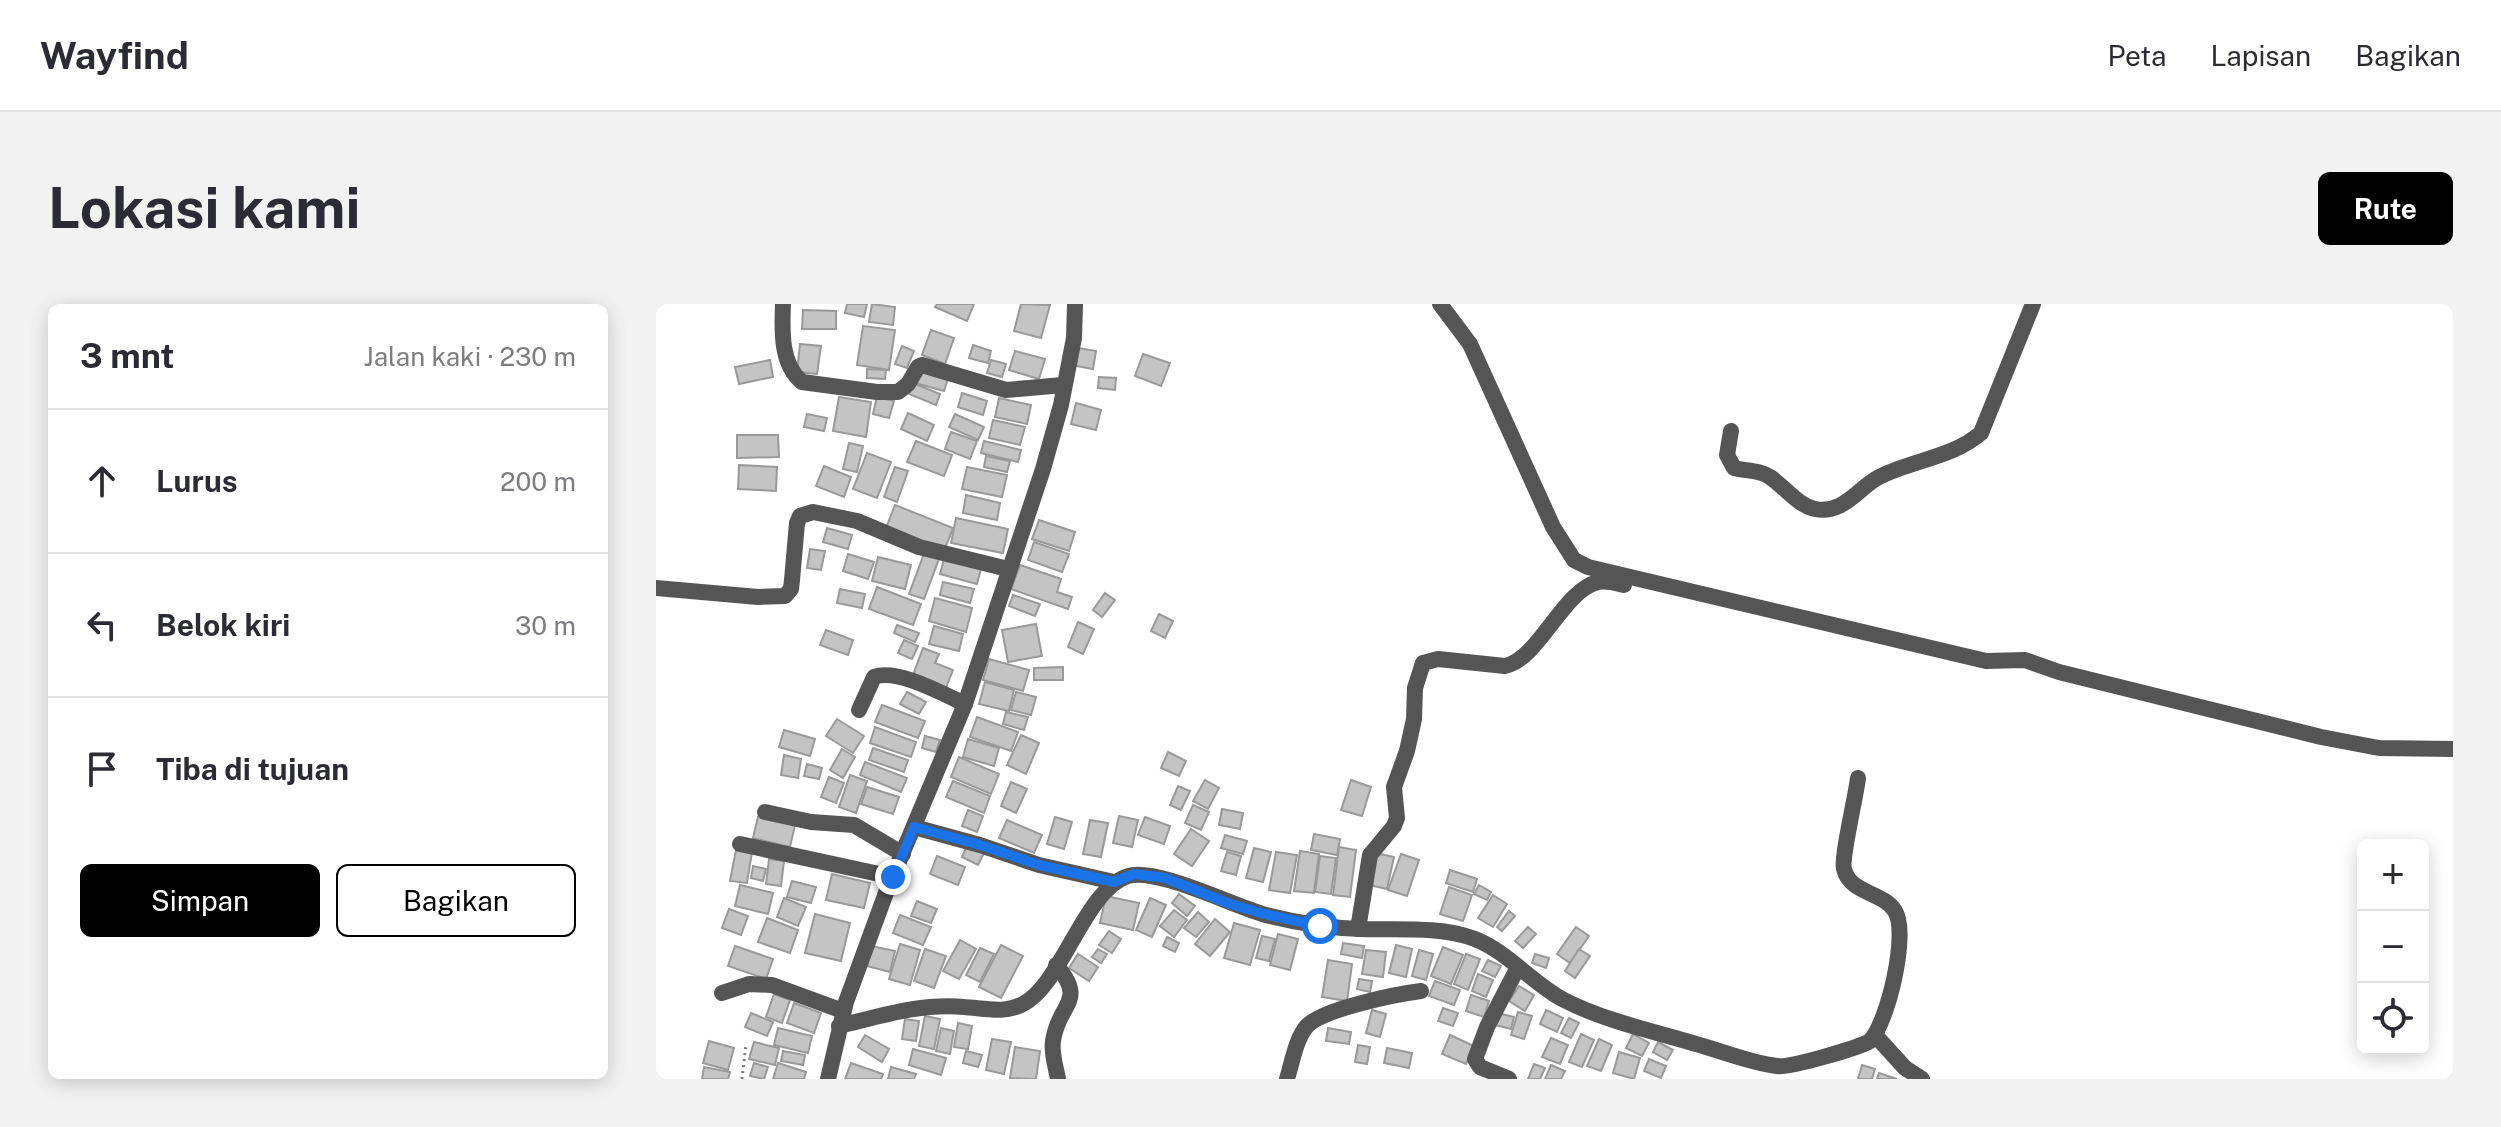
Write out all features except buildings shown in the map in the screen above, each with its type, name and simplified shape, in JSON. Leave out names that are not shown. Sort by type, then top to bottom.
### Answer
[{"type":"street","points":[[783,304],[784,349],[793,372],[802,382],[898,392],[922,365],[1006,390],[1063,385]]},
{"type":"street","points":[[828,1079],[841,1018],[893,877],[965,704],[1043,469],[1061,405],[1074,338],[1075,304]]},
{"type":"street","points":[[1440,304],[1470,344],[1553,527],[1571,556],[1588,567],[1986,661],[2025,660],[2059,672],[2321,737],[2385,749],[2453,749]]},
{"type":"street","points":[[1731,431],[1727,455],[1734,468],[1768,475],[1804,505],[1817,509],[1839,507],[1873,480],[1954,450],[1981,433],[2033,304]]},
{"type":"street","points":[[656,588],[758,597],[785,596],[791,589],[797,523],[800,516],[813,512],[857,521],[919,547],[1008,569]]},
{"type":"street","points":[[1358,929],[1370,855],[1397,818],[1394,787],[1407,751],[1414,719],[1415,688],[1423,663],[1438,659],[1505,666],[1514,664],[1524,657],[1564,608],[1590,586],[1607,581],[1648,590],[1655,581]]},
{"type":"street","points":[[859,710],[874,677],[881,675],[904,678],[965,704]]},
{"type":"street","points":[[722,993],[749,984],[772,985],[841,1018],[924,1006],[1010,1009],[1031,999],[1114,882],[1134,874],[1148,874],[1268,915],[1320,926],[1425,930],[1477,940],[1567,1002],[1779,1073],[1864,1044],[1875,1035],[1890,997],[1899,944],[1898,920],[1894,909],[1858,887],[1844,870],[1843,855],[1855,806],[1858,778]]},
{"type":"street","points":[[765,812],[811,822],[854,825],[903,854]]},
{"type":"street","points":[[914,827],[1039,865],[1114,882]]},
{"type":"street","points":[[740,844],[893,877]]},
{"type":"street","points":[[1056,965],[1069,980],[1072,989],[1056,1026],[1053,1042],[1058,1079]]},
{"type":"street","points":[[1509,1079],[1480,1067],[1475,1059],[1487,1027],[1517,969]]},
{"type":"street","points":[[1287,1079],[1303,1031],[1309,1024],[1365,1003],[1421,991]]},
{"type":"street","points":[[1875,1035],[1905,1068],[1922,1079]]},
{"type":"path","points":[[742,1079],[746,1044]]},
{"type":"route","points":[[893,877],[914,827],[1039,865],[1114,882],[1134,874],[1165,878],[1230,904],[1320,926]]}]
